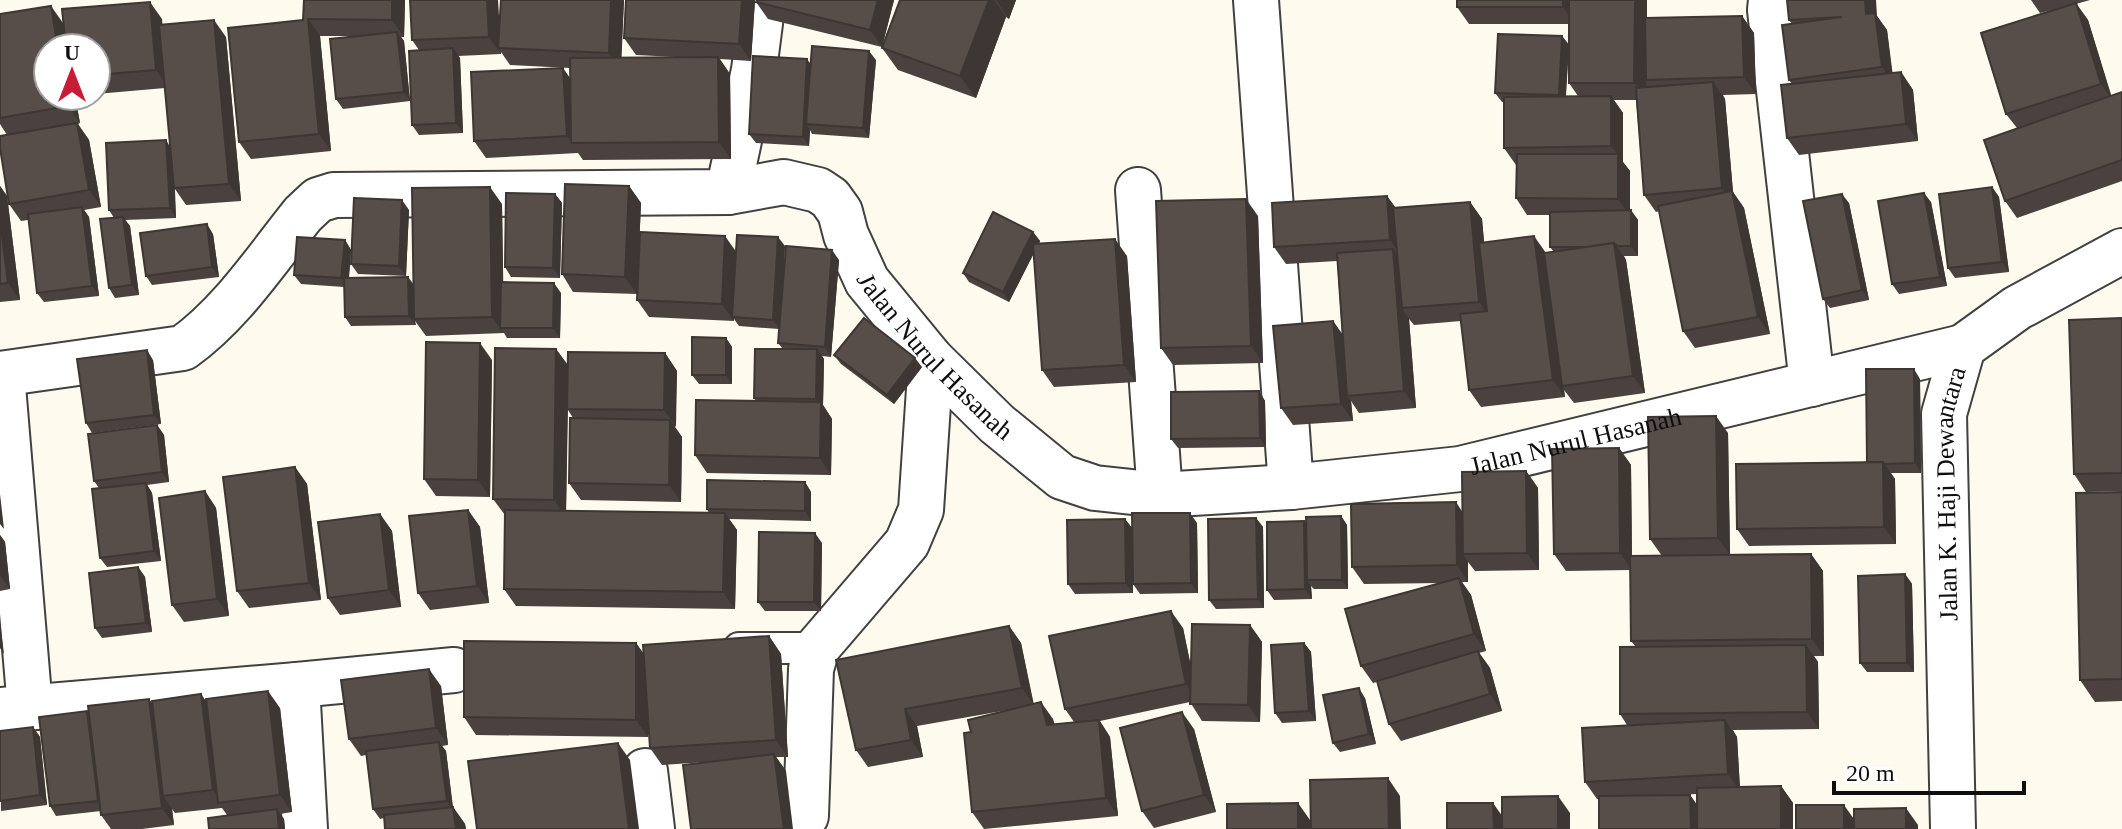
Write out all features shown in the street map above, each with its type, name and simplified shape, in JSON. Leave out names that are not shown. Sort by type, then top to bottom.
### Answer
[{"type":"street","points":[[728,192],[754,70],[763,0]]},
{"type":"street","points":[[1256,0],[1291,487]]},
{"type":"street","points":[[1771,0],[1812,384]]},
{"type":"street","name":"Jalan Nurul Hasanah","points":[[1,374],[183,348],[202,335],[223,313],[303,214],[318,200],[334,195],[728,192],[784,182],[818,190],[830,198],[840,212],[846,235],[867,281],[931,359],[997,424],[1062,477],[1095,488],[1160,495],[1291,487],[1460,469],[1963,347]]},
{"type":"street","points":[[1138,190],[1160,495]]},
{"type":"street","name":"Jalan K. Haji Dewantara","points":[[1953,829],[1944,414],[1963,347],[2017,308],[2122,251]]},
{"type":"street","points":[[806,816],[811,669],[817,648],[907,543],[916,527],[921,510],[931,359]]},
{"type":"street","points":[[1,374],[15,709],[454,670]]},
{"type":"street","points":[[297,685],[305,829]]},
{"type":"street","points":[[645,771],[652,829]]},
{"type":"lane","points":[[708,647],[817,648]]},
{"type":"building","points":[[304,0],[392,0],[392,20],[308,19],[319,134],[239,142],[228,28],[303,20]]},
{"type":"building","points":[[410,0],[487,0],[489,37],[412,40]]},
{"type":"building","points":[[501,0],[611,0],[609,53],[498,48]]},
{"type":"building","points":[[626,0],[742,0],[739,44],[624,38]]},
{"type":"building","points":[[757,0],[878,0],[870,30]]},
{"type":"building","points":[[900,0],[989,0],[960,76],[882,48]]},
{"type":"building","points":[[1457,0],[1563,0],[1563,7],[1457,7]]},
{"type":"building","points":[[1569,0],[1635,0],[1634,83],[1569,83]]},
{"type":"building","points":[[1787,0],[1865,0],[1866,14],[1875,13],[1882,67],[1789,80],[1782,25],[1842,17],[1789,20]]},
{"type":"building","points":[[150,2],[156,70],[112,74],[112,32],[64,32],[62,9]]},
{"type":"building","points":[[2076,3],[2101,84],[2006,114],[1981,33]]},
{"type":"building","points":[[51,6],[55,32],[32,32],[34,112],[0,118],[0,14]]},
{"type":"building","points":[[1742,16],[1744,77],[1646,80],[1645,18]]},
{"type":"building","points":[[214,20],[229,184],[174,188],[159,25]]},
{"type":"building","points":[[397,32],[404,92],[336,99],[330,39]]},
{"type":"building","points":[[1498,34],[1562,36],[1559,95],[1495,93]]},
{"type":"building","points":[[812,46],[869,51],[863,128],[806,124]]},
{"type":"building","points":[[453,48],[456,123],[412,125],[409,51]]},
{"type":"building","points":[[753,56],[807,59],[803,137],[749,134]]},
{"type":"building","points":[[718,57],[719,142],[571,143],[570,58]]},
{"type":"building","points":[[563,68],[567,136],[474,141],[471,72]]},
{"type":"building","points":[[1901,72],[1906,124],[1787,138],[1781,85]]},
{"type":"building","points":[[1713,82],[1722,188],[1644,195],[1636,88]]},
{"type":"building","points":[[2122,92],[2122,160],[2005,201],[1984,140]]},
{"type":"building","points":[[1611,96],[1611,146],[1504,148],[1504,97]]},
{"type":"building","points":[[77,123],[89,190],[9,204],[0,136]]},
{"type":"building","points":[[166,140],[170,208],[109,210],[106,143]]},
{"type":"building","points":[[1517,154],[1618,154],[1618,199],[1516,198]]},
{"type":"building","points":[[565,184],[629,186],[625,277],[562,274]]},
{"type":"building","points":[[490,187],[492,317],[414,319],[412,188]]},
{"type":"building","points":[[1992,187],[2002,262],[1948,268],[1939,194]]},
{"type":"building","points":[[1732,191],[1758,317],[1683,331],[1658,206]]},
{"type":"building","points":[[506,193],[555,194],[553,268],[505,267]]},
{"type":"building","points":[[1924,193],[1940,277],[1892,284],[1878,201]]},
{"type":"building","points":[[1842,194],[1862,290],[1823,299],[1803,201]]},
{"type":"building","points":[[1387,196],[1390,240],[1274,247],[1272,203]]},
{"type":"building","points":[[354,198],[402,200],[399,266],[351,264]]},
{"type":"building","points":[[1246,199],[1251,346],[1161,348],[1156,201]]},
{"type":"building","points":[[1470,202],[1479,302],[1402,308],[1393,208]]},
{"type":"building","points":[[82,207],[92,286],[37,293],[28,214]]},
{"type":"building","points":[[1631,210],[1631,246],[1617,246],[1614,243],[1589,247],[1550,247],[1550,212]]},
{"type":"building","points":[[993,212],[1033,232],[1003,292],[963,273]]},
{"type":"building","points":[[123,217],[132,285],[109,288],[100,219]]},
{"type":"building","points":[[0,220],[8,283],[0,284]]},
{"type":"building","points":[[207,224],[212,267],[146,276],[140,233]]},
{"type":"building","points":[[640,232],[725,236],[722,304],[637,300]]},
{"type":"building","points":[[737,235],[778,237],[773,320],[732,317]]},
{"type":"building","points":[[1534,236],[1553,380],[1469,390],[1460,314],[1487,311],[1479,243]]},
{"type":"building","points":[[297,237],[345,240],[341,278],[294,275]]},
{"type":"building","points":[[1115,239],[1124,365],[1042,370],[1033,244]]},
{"type":"building","points":[[1614,243],[1633,376],[1562,386],[1544,253]]},
{"type":"building","points":[[786,246],[832,250],[825,347],[778,343]]},
{"type":"building","points":[[1393,249],[1404,391],[1347,396],[1337,253]]},
{"type":"building","points":[[408,277],[409,316],[345,317],[344,278]]},
{"type":"building","points":[[501,282],[554,283],[553,328],[500,328]]},
{"type":"building","points":[[864,318],[915,358],[887,395],[834,355]]},
{"type":"building","points":[[2122,318],[2122,473],[2074,474],[2069,320]]},
{"type":"building","points":[[1333,321],[1341,404],[1281,408],[1273,326]]},
{"type":"building","points":[[692,337],[726,338],[726,375],[692,375]]},
{"type":"building","points":[[426,342],[480,343],[478,480],[424,479]]},
{"type":"building","points":[[495,348],[556,349],[554,500],[493,499]]},
{"type":"building","points":[[755,349],[817,349],[816,399],[754,398]]},
{"type":"building","points":[[147,350],[154,415],[86,423],[77,359]]},
{"type":"building","points":[[568,352],[665,353],[664,410],[567,409]]},
{"type":"building","points":[[1866,369],[1914,369],[1915,463],[1867,462]]},
{"type":"building","points":[[1259,391],[1260,438],[1171,439],[1171,392]]},
{"type":"building","points":[[696,400],[821,402],[820,458],[695,455]]},
{"type":"building","points":[[1716,416],[1718,538],[1650,539],[1648,417]]},
{"type":"building","points":[[570,418],[670,420],[669,485],[569,483]]},
{"type":"building","points":[[157,425],[162,472],[94,481],[88,434]]},
{"type":"building","points":[[1619,448],[1620,553],[1554,554],[1552,449]]},
{"type":"building","points":[[1883,462],[1884,527],[1737,529],[1736,464]]},
{"type":"building","points":[[295,467],[309,583],[237,591],[223,477]]},
{"type":"building","points":[[1526,471],[1527,553],[1463,554],[1462,472]]},
{"type":"building","points":[[707,480],[805,482],[805,511],[707,509]]},
{"type":"building","points":[[146,483],[154,551],[100,558],[92,489]]},
{"type":"building","points":[[205,491],[217,599],[172,605],[159,498]]},
{"type":"building","points":[[2122,492],[2122,679],[2080,680],[2076,493]]},
{"type":"building","points":[[1456,502],[1457,565],[1352,567],[1351,504]]},
{"type":"building","points":[[468,510],[477,586],[418,593],[409,516]]},
{"type":"building","points":[[505,510],[725,513],[723,592],[504,589]]},
{"type":"building","points":[[1132,513],[1190,513],[1191,583],[1133,584]]},
{"type":"building","points":[[380,514],[389,590],[328,598],[318,522]]},
{"type":"building","points":[[1341,516],[1342,580],[1307,580],[1306,517]]},
{"type":"building","points":[[1256,518],[1258,599],[1209,600],[1208,519]]},
{"type":"building","points":[[1125,519],[1126,583],[1068,584],[1067,520]]},
{"type":"building","points":[[1304,521],[1305,589],[1267,590],[1267,522]]},
{"type":"building","points":[[759,532],[815,533],[814,602],[758,602]]},
{"type":"building","points":[[1811,554],[1812,639],[1631,641],[1630,556]]},
{"type":"building","points":[[138,567],[146,623],[95,628],[89,573]]},
{"type":"building","points":[[1905,574],[1907,663],[1860,663],[1858,576]]},
{"type":"building","points":[[1459,578],[1474,634],[1361,666],[1345,609]]},
{"type":"building","points":[[1171,611],[1186,684],[1065,709],[1049,636]]},
{"type":"building","points":[[1192,624],[1250,625],[1248,705],[1190,704]]},
{"type":"building","points":[[1009,626],[1022,688],[905,709],[911,740],[856,750],[836,660]]},
{"type":"building","points":[[769,636],[776,740],[650,748],[643,645]]},
{"type":"building","points":[[464,641],[636,643],[636,720],[464,717]]},
{"type":"building","points":[[1304,643],[1309,711],[1275,713],[1271,645]]},
{"type":"building","points":[[1806,645],[1807,712],[1620,714],[1620,647]]},
{"type":"building","points":[[1478,651],[1490,694],[1389,724],[1377,681]]},
{"type":"building","points":[[429,669],[436,728],[349,739],[341,680]]},
{"type":"building","points":[[1359,688],[1369,734],[1333,743],[1323,695]]},
{"type":"building","points":[[268,691],[280,795],[218,803],[206,699]]},
{"type":"building","points":[[201,694],[213,790],[163,796],[152,701]]},
{"type":"building","points":[[149,699],[162,808],[101,815],[88,706]]},
{"type":"building","points":[[1041,702],[1047,725],[1099,720],[1106,798],[972,812],[964,733],[971,732],[968,720]]},
{"type":"building","points":[[87,711],[98,801],[50,806],[39,717]]},
{"type":"building","points":[[1182,712],[1204,795],[1142,811],[1120,728]]},
{"type":"building","points":[[1725,720],[1728,774],[1585,782],[1582,728]]},
{"type":"building","points":[[33,727],[40,795],[0,801],[0,731]]},
{"type":"building","points":[[439,742],[447,801],[373,809],[366,751]]},
{"type":"building","points":[[618,743],[629,829],[477,829],[468,761]]},
{"type":"building","points":[[774,754],[784,829],[691,829],[683,765]]},
{"type":"building","points":[[1388,778],[1389,829],[1311,829],[1310,780]]},
{"type":"building","points":[[1781,786],[1781,829],[1697,829],[1697,788]]},
{"type":"building","points":[[1690,795],[1691,829],[1599,829],[1599,796]]},
{"type":"building","points":[[1558,796],[1558,829],[1502,829],[1502,797]]},
{"type":"building","points":[[1298,803],[1298,829],[1227,829],[1227,804]]},
{"type":"building","points":[[1447,803],[1493,803],[1494,829],[1447,829]]},
{"type":"building","points":[[1796,805],[1844,805],[1844,829],[1796,829]]},
{"type":"building","points":[[453,807],[456,829],[385,829],[384,815]]},
{"type":"building","points":[[1906,808],[1906,829],[1854,829],[1854,809]]},
{"type":"building","points":[[277,809],[279,829],[209,829],[208,818]]}]
